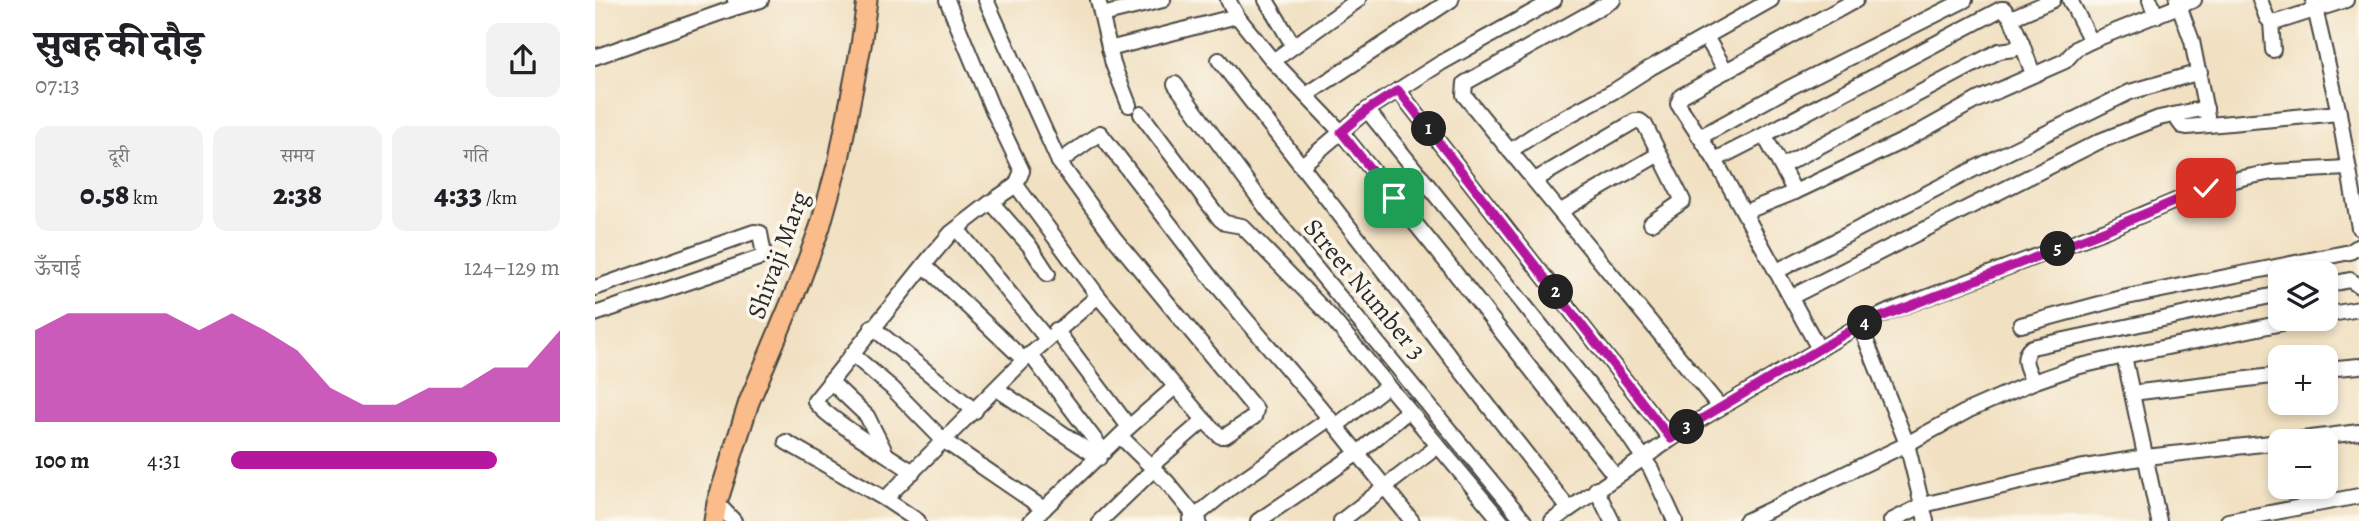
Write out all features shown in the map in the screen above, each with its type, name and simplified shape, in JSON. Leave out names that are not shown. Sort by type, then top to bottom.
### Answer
[{"type":"main road","name":"Shivaji Marg","points":[[715,512],[749,402],[820,227],[839,159],[867,0]]},
{"type":"street","points":[[595,57],[736,4],[761,0]]},
{"type":"street","points":[[913,472],[817,405],[816,398],[924,265],[957,229],[1016,185],[1022,171],[991,107],[947,0]]},
{"type":"street","points":[[986,0],[1059,162],[1115,239],[1256,410],[1254,417],[1225,436],[1220,436],[1098,296],[1016,185]]},
{"type":"street","points":[[1098,0],[1109,49],[1129,105]]},
{"type":"street","points":[[1102,15],[1163,0]]},
{"type":"street","points":[[1228,0],[1237,16],[1273,61],[1341,132],[1616,477]]},
{"type":"street","points":[[1266,0],[1293,45]]},
{"type":"street","points":[[1273,61],[1358,0]]},
{"type":"street","points":[[1306,95],[1451,0]]},
{"type":"street","points":[[1301,166],[1367,110],[1553,0]]},
{"type":"street","points":[[1613,0],[1465,83],[1464,95],[1720,407]]},
{"type":"street","points":[[1510,151],[1543,129],[1614,91],[1643,71],[1771,0]]},
{"type":"street","points":[[1819,349],[1745,212],[1681,109],[1678,99],[1856,0]]},
{"type":"street","points":[[1700,137],[1791,87],[1965,0]]},
{"type":"street","points":[[2011,18],[2053,0]]},
{"type":"street","points":[[2070,0],[2091,41]]},
{"type":"street","points":[[2150,0],[2156,16]]},
{"type":"street","points":[[1745,212],[1795,192],[1909,138],[1977,100],[2065,61],[2074,50],[2091,41],[2156,16],[2178,3],[2194,0]]},
{"type":"street","points":[[2260,0],[2271,22],[2273,50]]},
{"type":"street","points":[[2271,22],[2277,22],[2314,5],[2346,0]]},
{"type":"street","points":[[2178,3],[2200,72],[2209,124]]},
{"type":"street","points":[[2314,5],[2339,113],[2359,228]]},
{"type":"street","points":[[1715,160],[2001,9],[2011,18],[2033,74]]},
{"type":"street","points":[[1109,49],[1237,16]]},
{"type":"street","points":[[1706,37],[1726,71]]},
{"type":"street","points":[[1782,166],[1999,51],[2014,49],[2022,44]]},
{"type":"street","points":[[1219,60],[1569,509]]},
{"type":"street","points":[[1777,271],[2100,106],[2140,89],[2200,72]]},
{"type":"street","name":"Street Number 3","points":[[1175,84],[1267,209],[1524,521]]},
{"type":"street","points":[[1398,90],[1671,439]]},
{"type":"street","points":[[1791,297],[2100,141],[2148,122],[2206,108]]},
{"type":"street","points":[[1367,110],[1613,414],[1644,457],[1675,521]]},
{"type":"street","points":[[2174,115],[2182,126],[2187,127],[2339,113]]},
{"type":"street","points":[[1141,114],[1220,219],[1242,226],[1330,316],[1501,521]]},
{"type":"street","points":[[1535,180],[1635,121],[1640,121],[1645,125],[1683,201],[1651,223]]},
{"type":"street","points":[[1059,162],[1100,133],[1215,283],[1333,422],[1412,521]]},
{"type":"street","points":[[1764,135],[1795,192]]},
{"type":"street","points":[[1560,211],[1659,154]]},
{"type":"street","points":[[1552,521],[1720,407],[1860,325],[2106,230],[2206,188],[2273,172],[2347,168]]},
{"type":"street","points":[[991,202],[1029,245],[1048,274]]},
{"type":"street","points":[[957,229],[1052,335],[1195,519],[1387,386]]},
{"type":"street","points":[[595,288],[754,232],[760,233],[764,255],[762,257],[595,314]]},
{"type":"street","points":[[2021,325],[2122,298],[2358,252]]},
{"type":"street","points":[[924,265],[1027,357],[1101,455]]},
{"type":"street","points":[[2338,282],[2350,280],[2359,285]]},
{"type":"street","points":[[885,499],[1027,357],[1098,296]]},
{"type":"street","points":[[2033,382],[2024,359],[2026,351],[2032,347],[2268,297]]},
{"type":"street","points":[[2338,313],[2359,309]]},
{"type":"street","points":[[1860,325],[1907,444],[1926,521]]},
{"type":"street","points":[[1746,521],[1907,444],[1969,410],[2033,382],[2076,367],[2268,326]]},
{"type":"street","points":[[873,327],[975,411]]},
{"type":"street","points":[[852,354],[892,388],[943,440],[1044,509]]},
{"type":"street","points":[[2125,356],[2159,521]]},
{"type":"street","points":[[2338,368],[2359,366]]},
{"type":"street","points":[[2132,393],[2268,376]]},
{"type":"street","points":[[830,381],[867,416],[885,453]]},
{"type":"street","points":[[1031,521],[1175,387]]},
{"type":"street","points":[[997,389],[1101,455]]},
{"type":"street","points":[[1258,521],[1358,453],[1408,411]]},
{"type":"street","points":[[1100,521],[1152,467],[1204,420]]},
{"type":"street","points":[[2338,435],[2359,432]]},
{"type":"street","points":[[786,442],[918,521]]},
{"type":"street","points":[[1891,521],[1923,505],[2079,468],[2145,457],[2268,443]]},
{"type":"street","points":[[1341,521],[1438,446]]},
{"type":"street","points":[[1596,489],[1612,521]]},
{"type":"street","points":[[2228,521],[2359,496]]},
{"type":"street","points":[[715,512],[734,521]]},
{"type":"route","points":[[1394,198],[1341,132],[1367,110],[1398,90],[1671,439],[1860,325],[2106,230],[2206,188]]}]
